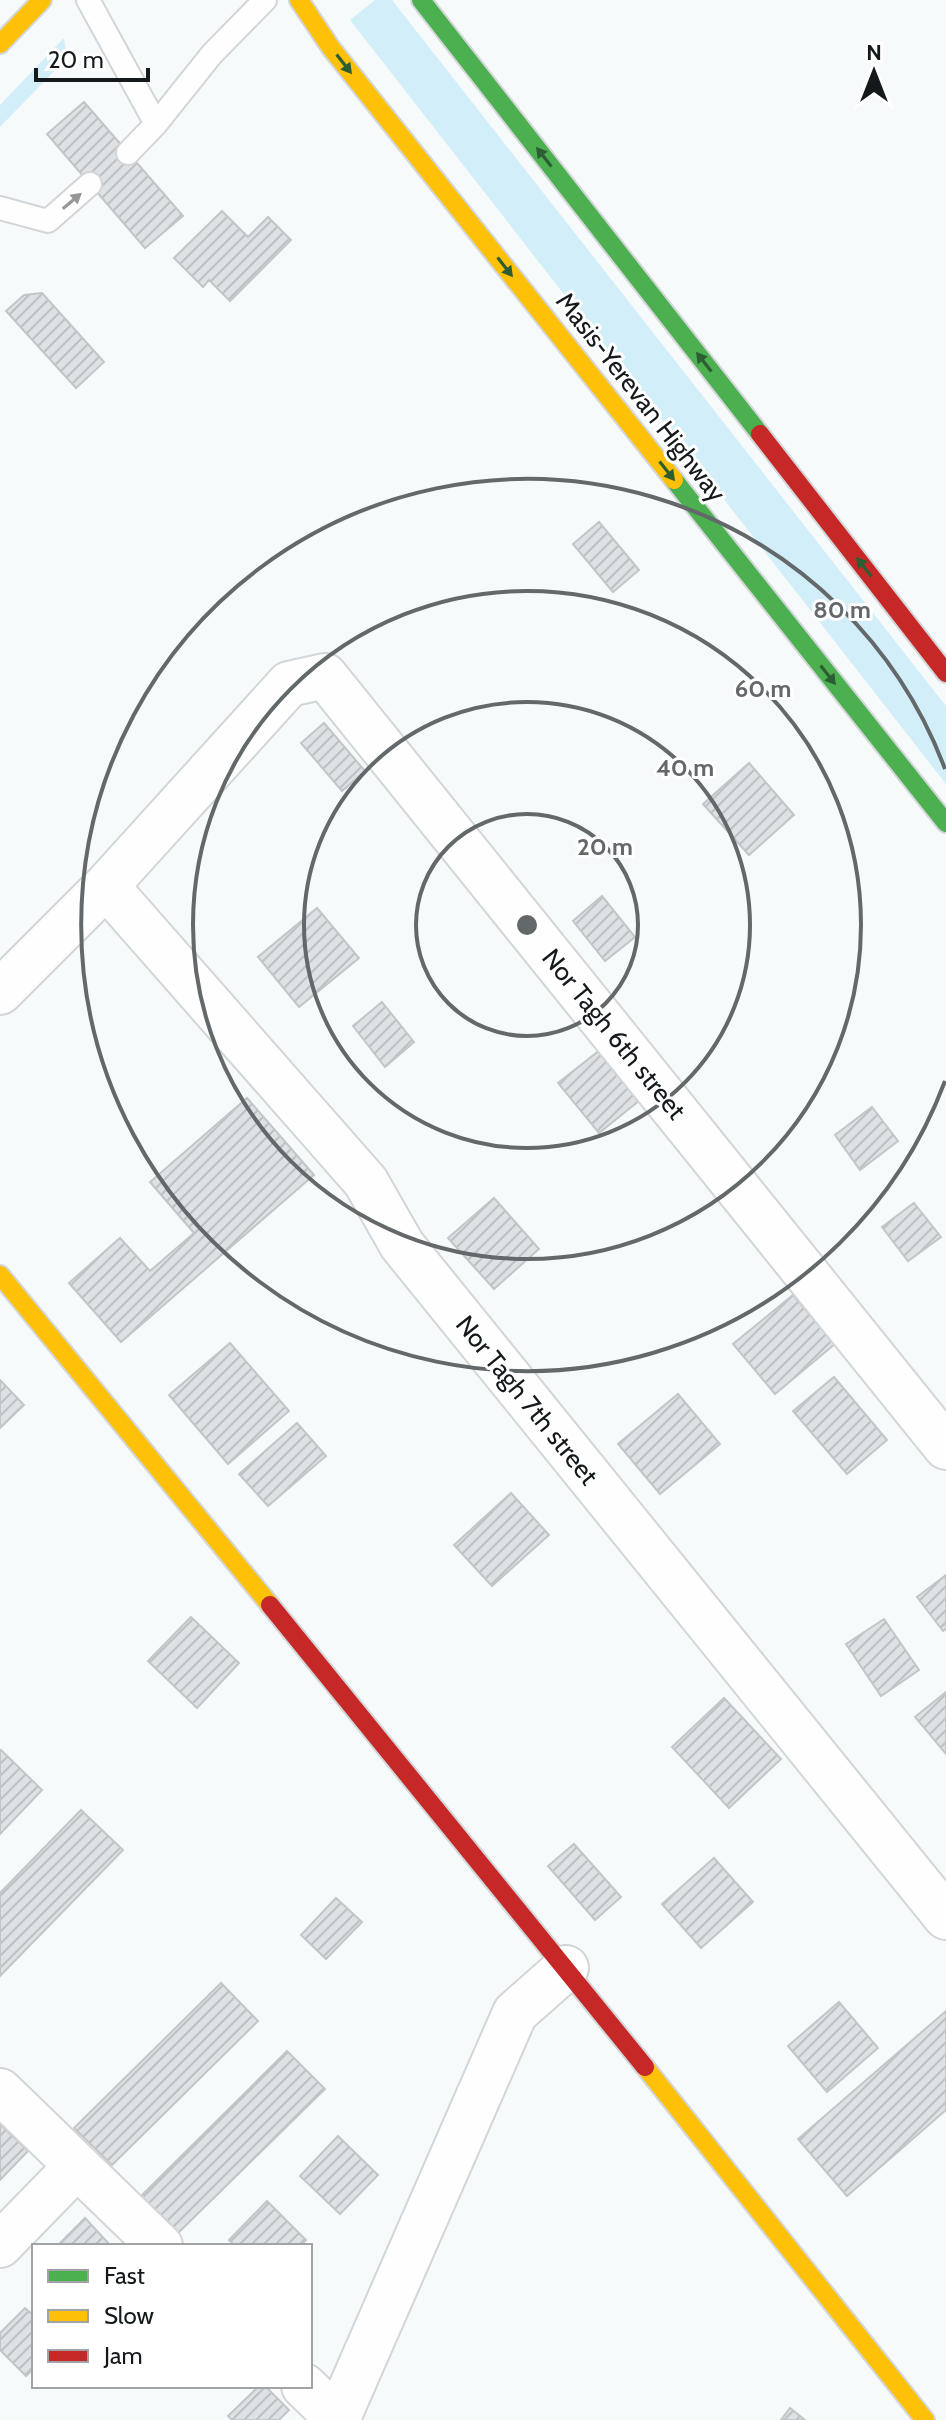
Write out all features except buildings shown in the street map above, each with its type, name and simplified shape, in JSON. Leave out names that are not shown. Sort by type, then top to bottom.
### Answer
[{"type":"main road","points":[[0,44],[42,0]]},
{"type":"main road","name":"Masis-Yerevan Highway","points":[[299,0],[331,48],[946,823]]},
{"type":"main road","points":[[421,0],[946,673]]},
{"type":"main road","points":[[0,1275],[566,1968],[925,2420]]},
{"type":"street","name":"Nor Tagh 6th street","points":[[106,886],[289,684],[325,676],[946,1447]]},
{"type":"street","points":[[0,992],[106,886]]},
{"type":"street","name":"Nor Tagh 7th street","points":[[106,886],[366,1182],[402,1245],[946,1917]]},
{"type":"street","points":[[306,2388],[337,2419],[515,2013],[566,1968]]},
{"type":"street","points":[[0,2091],[158,2244]]},
{"type":"street","points":[[0,2245],[77,2166]]},
{"type":"lane","points":[[88,0],[156,124]]},
{"type":"lane","points":[[128,153],[156,124],[212,54],[265,0]]},
{"type":"lane","points":[[0,208],[48,221],[90,184]]},
{"type":"shaded area","points":[[375,0],[392,0],[946,706],[946,784],[350,20]]},
{"type":"shaded area","points":[[64,38],[67,58],[0,127],[0,105]]},
{"type":"traffic: fast","points":[[421,0],[760,434]]},
{"type":"traffic: fast","points":[[674,480],[946,823]]},
{"type":"traffic: slow","points":[[0,44],[42,0]]},
{"type":"traffic: slow","points":[[299,0],[331,48],[674,480]]},
{"type":"traffic: slow","points":[[0,1275],[270,1605]]},
{"type":"traffic: slow","points":[[645,2067],[925,2420]]},
{"type":"traffic: jam","points":[[760,434],[946,673]]},
{"type":"traffic: jam","points":[[270,1605],[645,2067]]}]
